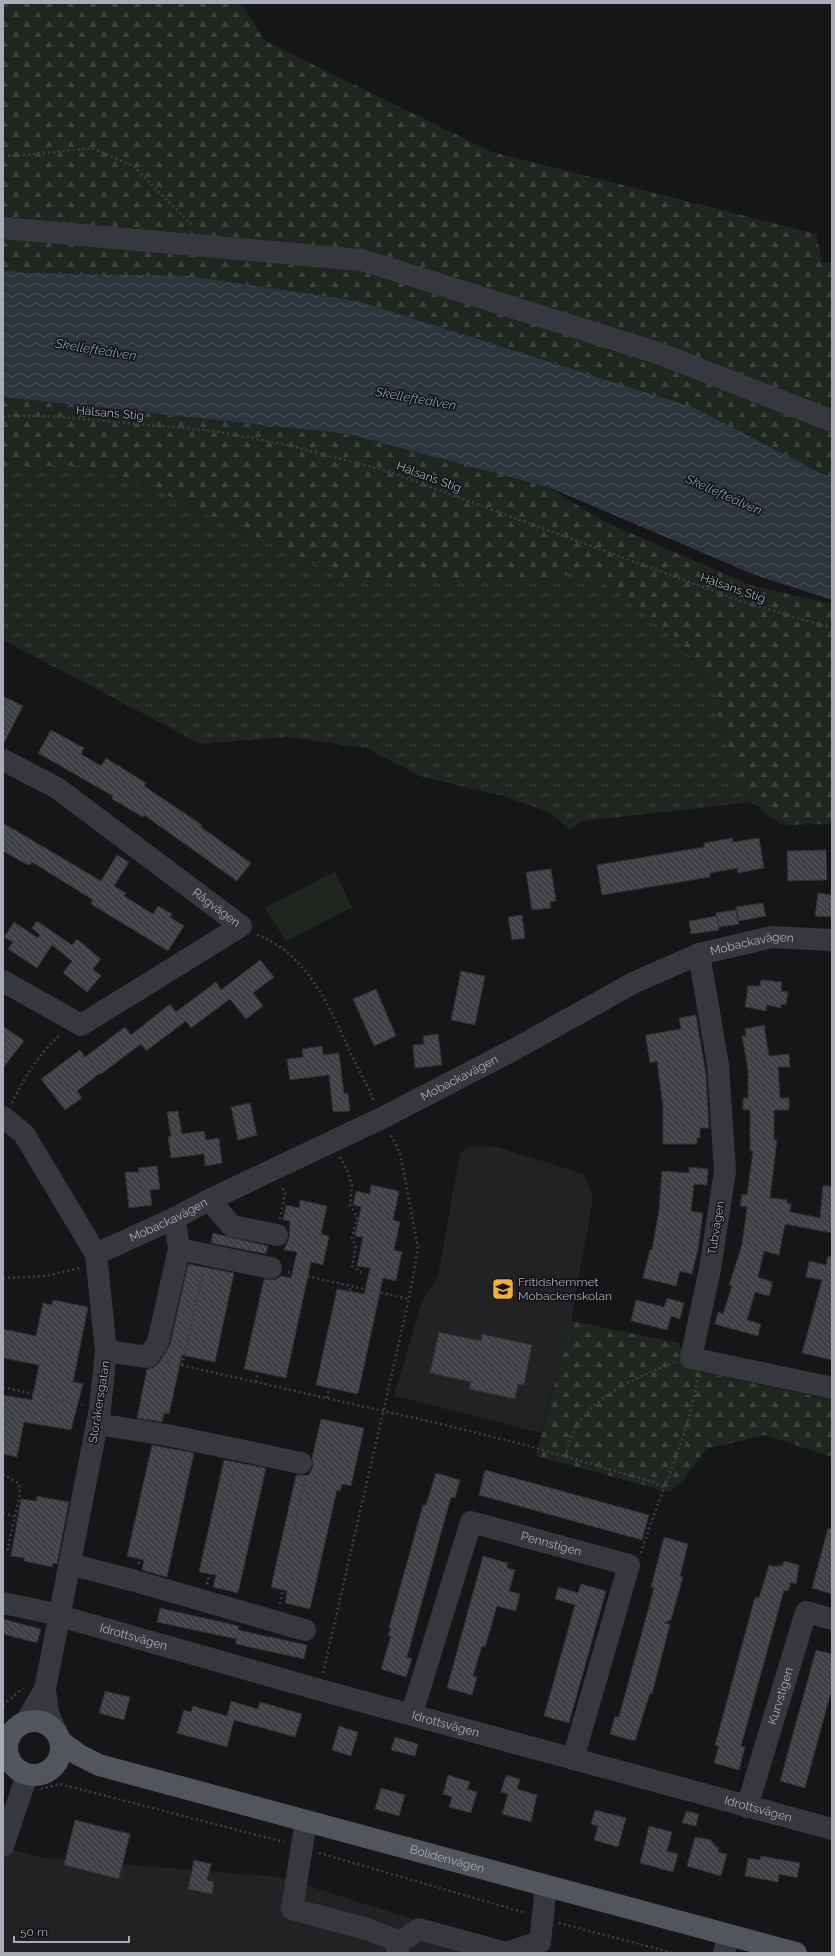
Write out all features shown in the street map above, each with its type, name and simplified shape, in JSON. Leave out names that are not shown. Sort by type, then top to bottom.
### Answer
[{"type":"main road","points":[[43,1722],[51,1727],[59,1738],[61,1752],[59,1760],[53,1768],[24,1783],[16,1768],[6,1755],[8,1740],[16,1725],[43,1722]]},
{"type":"main road","name":"Bolidenvägen","points":[[59,1738],[78,1755],[99,1765],[546,1886],[727,1944],[796,1953]]},
{"type":"main road","name":"Bolidenvägen","points":[[53,1768],[74,1765],[99,1765]]},
{"type":"street","points":[[3,228],[362,260],[661,354],[832,421]]},
{"type":"street","name":"Rågvägen","points":[[3,760],[58,788],[241,926],[81,1025],[78,1024]]},
{"type":"street","name":"Mobackavägen","points":[[96,1259],[209,1200],[382,1118],[515,1049],[633,983],[699,954],[772,937],[832,940]]},
{"type":"street","name":"Tubvägen","points":[[696,1359],[725,1170],[718,1065],[699,954]]},
{"type":"street","points":[[3,981],[78,1024]]},
{"type":"street","name":"Storåkersgatan","points":[[4,1118],[24,1134],[96,1259],[106,1351],[98,1417],[45,1689],[48,1713],[59,1738]]},
{"type":"street","points":[[209,1200],[232,1226],[277,1235]]},
{"type":"street","points":[[106,1351],[148,1357],[158,1342],[179,1249],[175,1218]]},
{"type":"street","points":[[179,1249],[276,1269]]},
{"type":"street","points":[[696,1359],[832,1388]]},
{"type":"street","points":[[98,1417],[167,1435],[301,1463]]},
{"type":"street","name":"Pennstigen","points":[[412,1713],[471,1522],[630,1565]]},
{"type":"street","points":[[70,1564],[203,1600],[305,1630]]},
{"type":"street","points":[[573,1759],[630,1565]]},
{"type":"street","name":"Idrottsvägen","points":[[3,1603],[60,1616],[320,1690],[412,1713],[573,1759],[832,1829]]},
{"type":"street","name":"Kurvstigen","points":[[747,1807],[806,1612],[832,1619]]},
{"type":"street","name":"Storåkersgatan","points":[[16,1725],[45,1689]]},
{"type":"street","points":[[3,1846],[24,1783]]},
{"type":"street","points":[[306,1821],[292,1909],[367,1929],[399,1947],[419,1929],[506,1953],[540,1948],[546,1886]]},
{"type":"path","points":[[3,155],[14,156],[92,148],[133,166],[213,247]]},
{"type":"path","name":"Hälsans Stig","points":[[3,416],[48,416],[215,431],[283,444],[319,453],[384,470],[741,601],[832,628]]},
{"type":"path","points":[[238,928],[260,935],[285,950],[318,987],[333,1014],[400,1154],[418,1248],[409,1300],[320,1690]]},
{"type":"path","points":[[4,1118],[22,1083],[36,1062],[52,1042],[65,1030],[78,1024]]},
{"type":"path","points":[[332,1142],[348,1172],[352,1186],[350,1205],[356,1217],[352,1238],[356,1247],[352,1266],[362,1273]]},
{"type":"path","points":[[275,1169],[285,1194],[277,1235]]},
{"type":"path","points":[[182,1365],[207,1255]]},
{"type":"path","points":[[3,1278],[45,1276],[96,1259]]},
{"type":"path","points":[[256,1382],[276,1269],[409,1300]]},
{"type":"path","points":[[326,1398],[351,1286]]},
{"type":"path","points":[[148,1357],[383,1410],[566,1457],[653,1482],[664,1488]]},
{"type":"path","points":[[566,1457],[568,1446],[576,1425],[586,1411],[604,1397],[632,1381],[677,1361],[696,1359],[690,1415],[683,1441],[664,1488],[638,1565],[630,1565]]},
{"type":"path","points":[[3,1387],[98,1417]]},
{"type":"path","points":[[135,1581],[167,1435]]},
{"type":"path","points":[[203,1600],[238,1450]]},
{"type":"path","points":[[276,1621],[308,1465],[301,1463]]},
{"type":"path","points":[[3,1474],[19,1484],[20,1493],[7,1553]]},
{"type":"path","points":[[3,1513],[15,1516]]},
{"type":"path","points":[[24,1783],[31,1794],[46,1787],[60,1784],[255,1834],[542,1918],[673,1953]]},
{"type":"shaded area","name":"Fritidshemmet Mobackenskolan","points":[[469,1146],[497,1147],[584,1174],[593,1198],[571,1321],[541,1433],[394,1396],[422,1301],[438,1276],[460,1153]]},
{"type":"shaded area","points":[[3,1847],[39,1857],[280,1877],[520,1953],[3,1953]]},
{"type":"green space","points":[[3,3],[241,3],[265,41],[492,152],[816,234],[822,262],[832,263],[832,479],[695,408],[27,273],[3,270]]},
{"type":"green space","points":[[3,397],[348,434],[548,487],[601,520],[750,585],[832,604],[832,824],[782,825],[752,802],[718,723],[718,693],[677,639],[622,592],[578,573],[498,582],[409,582],[343,579],[299,556],[150,487],[84,466],[6,466],[3,468]]},
{"type":"green space","points":[[6,466],[84,466],[150,487],[299,556],[343,579],[578,573],[622,592],[677,639],[718,694],[718,723],[752,802],[584,821],[569,829],[549,812],[503,796],[420,776],[366,748],[288,737],[201,744],[3,640],[3,468]]},
{"type":"green space","points":[[335,871],[352,907],[286,941],[265,908]]},
{"type":"green space","points":[[571,1321],[679,1343],[687,1369],[832,1400],[832,1457],[765,1435],[706,1449],[683,1481],[669,1492],[536,1456]]},
{"type":"water","name":"Skellefteälven","points":[[3,270],[27,273],[189,276],[358,301],[695,408],[832,479],[832,600],[755,575],[548,487],[348,434],[3,397]]},
{"type":"building","points":[[3,696],[23,706],[3,745]]},
{"type":"building","points":[[51,730],[84,748],[81,754],[101,766],[106,758],[146,783],[144,786],[202,825],[201,827],[251,863],[237,881],[144,815],[143,817],[112,799],[113,796],[38,753]]},
{"type":"building","points":[[3,823],[101,881],[117,855],[129,862],[114,886],[126,893],[124,896],[153,914],[158,906],[172,914],[170,917],[184,926],[168,951],[91,904],[93,900],[32,862],[30,865],[24,863],[3,851]]},
{"type":"building","points":[[732,838],[733,842],[759,838],[764,868],[738,873],[737,868],[710,873],[710,877],[602,895],[597,865],[704,847],[704,843]]},
{"type":"building","points":[[826,850],[827,880],[788,881],[787,851]]},
{"type":"building","points":[[551,869],[556,901],[550,902],[551,908],[532,910],[526,872]]},
{"type":"building","points":[[818,893],[832,895],[832,917],[815,916]]},
{"type":"building","points":[[763,903],[766,916],[739,921],[736,907]]},
{"type":"building","points":[[736,910],[739,924],[719,927],[716,913]]},
{"type":"building","points":[[522,915],[525,938],[512,940],[508,917]]},
{"type":"building","points":[[717,916],[719,930],[691,934],[689,921]]},
{"type":"building","points":[[37,921],[72,945],[77,939],[101,959],[93,969],[101,976],[87,992],[63,973],[72,961],[52,945],[37,968],[8,949],[13,942],[4,937],[14,922],[38,938],[40,935],[32,928]]},
{"type":"building","points":[[260,960],[274,977],[253,993],[263,1006],[246,1019],[230,999],[191,1028],[186,1021],[146,1051],[141,1044],[101,1074],[100,1073],[77,1091],[82,1098],[65,1110],[41,1079],[80,1050],[85,1057],[125,1027],[131,1035],[170,1004],[176,1012],[216,982],[221,990]]},
{"type":"building","points":[[461,971],[485,976],[475,1025],[451,1020]]},
{"type":"building","points":[[761,980],[782,982],[781,991],[788,992],[786,1005],[781,1004],[781,1008],[767,1005],[766,1011],[745,1007],[748,986],[760,986]]},
{"type":"building","points":[[376,989],[396,1036],[374,1046],[353,999]]},
{"type":"building","points":[[696,1015],[706,1075],[709,1128],[700,1128],[700,1138],[697,1138],[697,1144],[663,1144],[663,1107],[657,1061],[650,1063],[646,1035],[681,1029],[679,1018]]},
{"type":"building","points":[[764,1025],[769,1056],[789,1054],[790,1067],[778,1067],[780,1098],[789,1098],[789,1110],[774,1110],[774,1140],[777,1140],[770,1198],[787,1200],[787,1203],[791,1204],[790,1212],[820,1218],[823,1186],[832,1186],[832,1233],[785,1224],[779,1255],[764,1251],[758,1277],[772,1282],[772,1286],[769,1296],[755,1292],[747,1320],[761,1324],[758,1336],[715,1324],[718,1312],[723,1314],[732,1286],[729,1285],[742,1245],[747,1207],[740,1206],[742,1194],[747,1195],[753,1151],[750,1151],[750,1110],[743,1110],[743,1098],[748,1098],[748,1070],[742,1036],[746,1036],[745,1029]]},
{"type":"building","points":[[3,1026],[24,1041],[3,1068]]},
{"type":"building","points":[[438,1034],[442,1065],[415,1068],[413,1045],[424,1044],[423,1036]]},
{"type":"building","points":[[322,1046],[323,1055],[339,1053],[344,1094],[348,1093],[350,1111],[333,1112],[329,1075],[290,1080],[287,1059],[303,1057],[302,1049]]},
{"type":"building","points":[[250,1103],[257,1135],[238,1140],[231,1107]]},
{"type":"building","points":[[178,1111],[182,1134],[204,1131],[206,1140],[219,1138],[222,1163],[205,1166],[204,1154],[171,1158],[168,1136],[171,1136],[167,1112]]},
{"type":"building","points":[[157,1166],[160,1189],[150,1190],[152,1205],[129,1208],[125,1172],[139,1172],[138,1168]]},
{"type":"building","points":[[689,1167],[708,1169],[707,1185],[694,1184],[691,1211],[703,1213],[698,1249],[692,1274],[680,1271],[676,1286],[643,1278],[650,1250],[652,1250],[659,1210],[662,1171],[689,1173]]},
{"type":"building","points":[[371,1185],[399,1191],[393,1220],[400,1222],[394,1250],[402,1252],[396,1281],[383,1278],[358,1394],[316,1385],[337,1289],[364,1294],[370,1268],[357,1266],[363,1237],[355,1236],[361,1207],[353,1205],[356,1191],[370,1194]]},
{"type":"building","points":[[300,1200],[327,1206],[321,1234],[329,1236],[323,1265],[311,1262],[286,1378],[244,1369],[264,1279],[275,1280],[281,1276],[291,1278],[297,1252],[284,1250],[289,1238],[290,1221],[283,1220],[286,1205],[299,1208]]},
{"type":"building","points":[[213,1233],[268,1246],[266,1254],[211,1243]]},
{"type":"building","points":[[828,1256],[832,1257],[832,1360],[802,1353],[822,1280],[806,1277],[809,1261],[826,1265]]},
{"type":"building","points":[[188,1264],[234,1273],[215,1362],[182,1355],[169,1414],[164,1413],[162,1422],[137,1418],[147,1369],[153,1368],[158,1364],[170,1345]]},
{"type":"building","points":[[667,1298],[684,1303],[680,1319],[671,1316],[667,1330],[631,1321],[636,1300],[664,1307]]},
{"type":"building","points":[[53,1300],[88,1307],[73,1382],[83,1384],[71,1430],[24,1422],[17,1457],[3,1454],[3,1395],[32,1400],[39,1365],[3,1358],[3,1329],[36,1336],[43,1303],[52,1305]]},
{"type":"building","points":[[439,1332],[481,1341],[482,1334],[532,1345],[524,1385],[518,1384],[515,1399],[469,1389],[471,1382],[430,1373]]},
{"type":"building","points":[[321,1419],[364,1428],[351,1486],[342,1484],[340,1491],[337,1490],[310,1609],[285,1603],[287,1591],[271,1587],[296,1475],[309,1475],[313,1466],[312,1458]]},
{"type":"building","points":[[152,1445],[194,1453],[167,1577],[142,1570],[144,1560],[127,1556]]},
{"type":"building","points":[[224,1460],[266,1468],[238,1593],[213,1587],[216,1575],[199,1572]]},
{"type":"building","points":[[485,1470],[649,1515],[642,1540],[479,1495]]},
{"type":"building","points":[[436,1473],[460,1480],[455,1498],[451,1497],[420,1609],[407,1657],[412,1659],[406,1677],[381,1669],[391,1636],[388,1636],[391,1628],[389,1628],[423,1505],[426,1505]]},
{"type":"building","points":[[37,1496],[69,1502],[57,1564],[53,1563],[52,1567],[24,1561],[24,1558],[11,1556],[21,1499],[36,1501]]},
{"type":"building","points":[[828,1528],[832,1529],[832,1594],[812,1588]]},
{"type":"building","points":[[664,1537],[688,1544],[680,1576],[683,1577],[671,1620],[664,1623],[670,1624],[652,1694],[650,1693],[635,1741],[610,1734],[615,1716],[619,1717],[654,1588],[651,1587]]},
{"type":"building","points":[[483,1556],[508,1563],[507,1568],[515,1570],[509,1591],[520,1594],[516,1611],[497,1606],[485,1647],[482,1646],[473,1676],[477,1677],[472,1695],[447,1688]]},
{"type":"building","points":[[784,1561],[799,1565],[796,1584],[791,1582],[788,1591],[784,1590],[741,1746],[745,1747],[739,1770],[714,1763],[719,1746],[715,1745],[755,1597],[759,1598],[769,1565],[777,1567],[778,1565],[782,1566]]},
{"type":"building","points":[[581,1584],[606,1591],[569,1723],[544,1716],[575,1605],[555,1599],[558,1587],[578,1593]]},
{"type":"building","points":[[160,1608],[239,1626],[238,1630],[307,1645],[304,1659],[236,1644],[236,1639],[157,1622]]},
{"type":"building","points":[[3,1619],[41,1629],[37,1643],[3,1634]]},
{"type":"building","points":[[816,1650],[832,1654],[832,1688],[805,1788],[780,1781]]},
{"type":"building","points":[[105,1691],[130,1697],[124,1720],[99,1713]]},
{"type":"building","points":[[231,1701],[258,1709],[260,1702],[302,1714],[295,1737],[234,1720],[227,1747],[177,1733],[184,1710],[191,1712],[193,1706],[227,1716]]},
{"type":"building","points":[[339,1726],[358,1732],[351,1756],[332,1750]]},
{"type":"building","points":[[395,1737],[418,1744],[415,1756],[391,1750]]},
{"type":"building","points":[[448,1775],[470,1782],[467,1789],[477,1792],[471,1813],[449,1807],[452,1797],[443,1794]]},
{"type":"building","points":[[506,1775],[520,1779],[517,1789],[537,1795],[531,1822],[502,1814],[508,1794],[501,1792]]},
{"type":"building","points":[[381,1788],[405,1795],[399,1816],[375,1809]]},
{"type":"building","points":[[595,1810],[626,1818],[618,1847],[594,1840],[598,1826],[591,1824]]},
{"type":"building","points":[[686,1811],[699,1814],[696,1826],[682,1823]]},
{"type":"building","points":[[75,1820],[130,1834],[119,1879],[64,1865]]},
{"type":"building","points":[[649,1826],[672,1832],[667,1851],[678,1854],[673,1872],[640,1863]]},
{"type":"building","points":[[695,1837],[711,1840],[716,1847],[719,1848],[718,1852],[727,1854],[721,1876],[687,1866]]},
{"type":"building","points":[[761,1856],[800,1863],[797,1878],[779,1874],[778,1882],[745,1876],[748,1858],[760,1860]]},
{"type":"building","points":[[194,1860],[211,1864],[207,1880],[214,1882],[212,1894],[188,1889]]},
{"type":"place","name":"Fritidshemmet Mobackenskolan","points":[[503,1289]]}]
